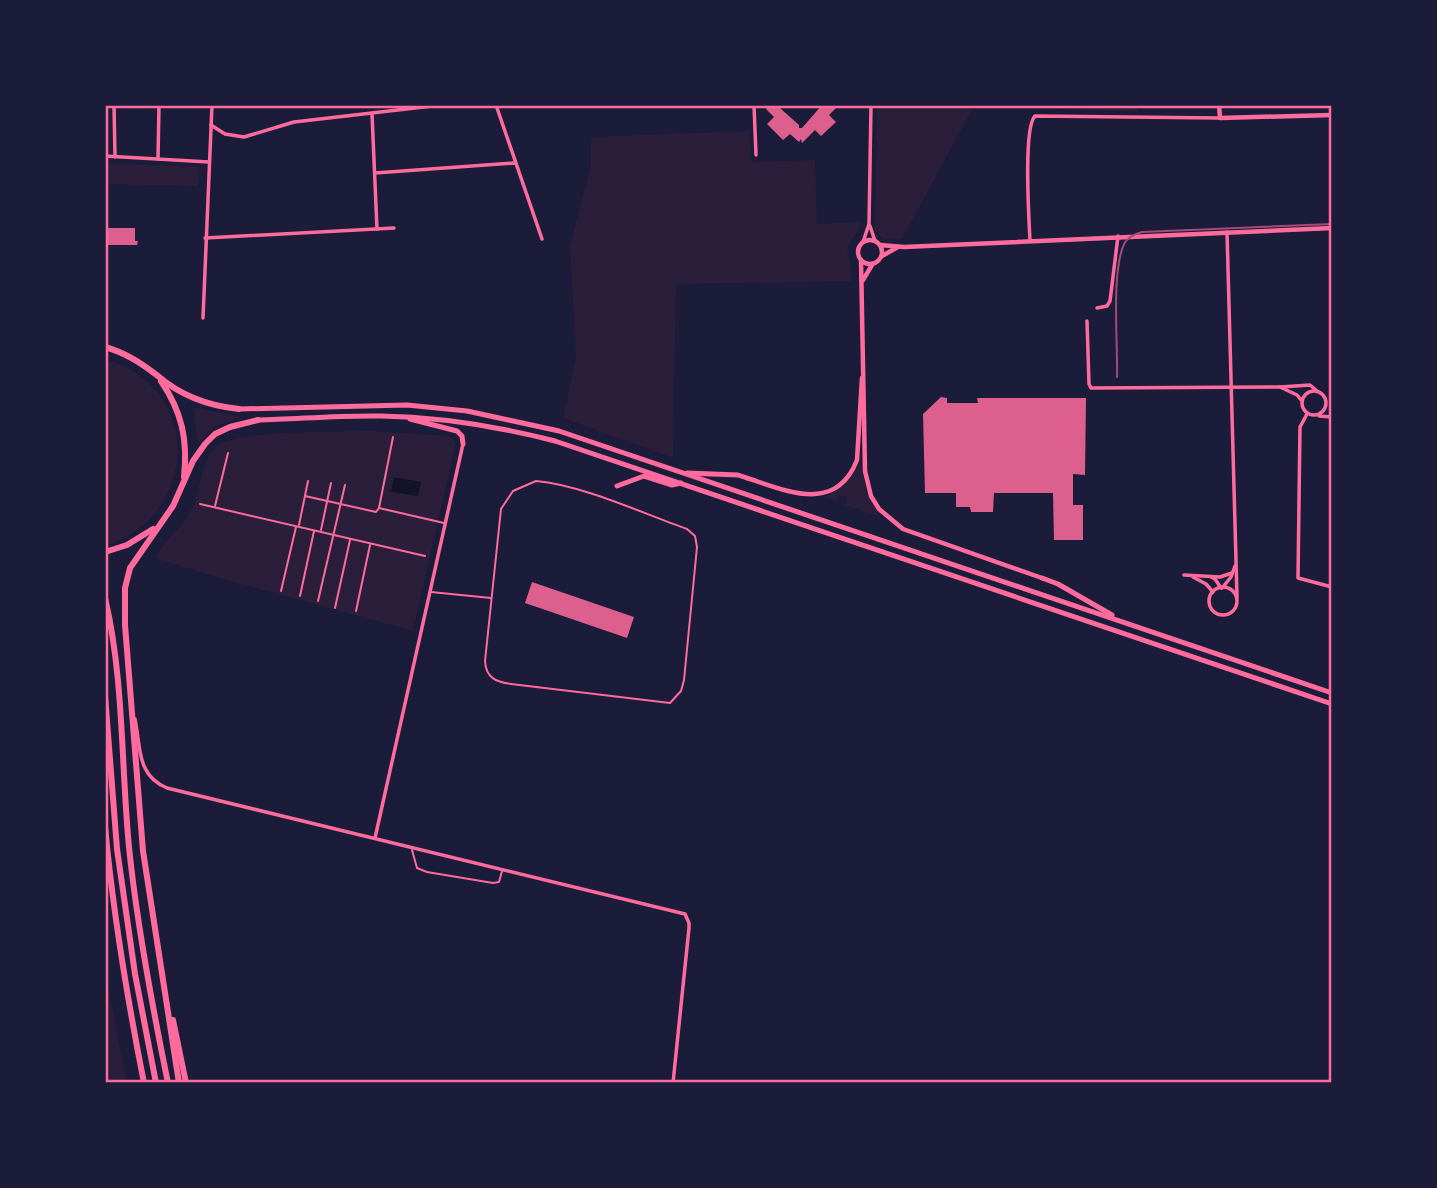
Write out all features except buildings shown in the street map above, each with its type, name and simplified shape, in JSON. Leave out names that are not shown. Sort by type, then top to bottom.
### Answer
[{"type":"highway","points":[[105,347],[128,355],[192,398],[208,404],[239,409]]},
{"type":"highway","points":[[158,377],[181,418],[186,451],[183,482]]},
{"type":"highway","points":[[186,1083],[143,851],[124,610],[125,587],[130,568],[173,506],[193,461],[210,439],[230,427],[258,420]]},
{"type":"highway","points":[[105,552],[127,545],[158,526]]},
{"type":"highway","points":[[105,598],[115,662],[130,848],[146,972],[168,1083]]},
{"type":"highway","points":[[105,695],[117,849],[135,974],[156,1083]]},
{"type":"highway","points":[[105,826],[113,912],[123,979],[144,1083]]},
{"type":"highway","points":[[163,968],[179,1083]]},
{"type":"main road","points":[[239,409],[380,405],[467,411],[559,431],[1332,693]]},
{"type":"main road","points":[[258,420],[397,416],[460,421],[515,431],[595,453],[1332,704]]},
{"type":"main road","points":[[397,416],[449,427],[462,436],[463,444]]},
{"type":"main road","points":[[681,473],[738,475],[747,478]]},
{"type":"main road","points":[[618,486],[644,476],[672,485],[683,483]]},
{"type":"main road","points":[[1041,578],[1058,584],[1124,622]]},
{"type":"street","points":[[114,105],[115,157]]},
{"type":"street","points":[[158,159],[159,105]]},
{"type":"street","points":[[203,318],[212,105]]},
{"type":"street","points":[[211,125],[225,134],[244,137],[294,122],[441,105]]},
{"type":"street","points":[[496,105],[542,239]]},
{"type":"street","points":[[754,105],[756,155]]},
{"type":"street","points":[[747,478],[790,492],[823,494],[841,484],[853,471],[857,460],[862,374],[862,281],[858,252],[869,224],[871,105]]},
{"type":"street","points":[[1219,105],[1220,118]]},
{"type":"street","points":[[372,114],[377,229]]},
{"type":"street","points":[[1030,240],[1028,172],[1031,120],[1035,116],[1220,118],[1332,115]]},
{"type":"street","points":[[105,156],[209,162]]},
{"type":"street","points":[[375,173],[516,163]]},
{"type":"street","points":[[869,224],[881,256]]},
{"type":"street","points":[[205,238],[394,228]]},
{"type":"street","points":[[863,242],[899,247],[1332,228]]},
{"type":"street","points":[[1227,232],[1237,597],[1234,610],[1220,615],[1213,611],[1210,604],[1213,592],[1221,588],[1236,564]]},
{"type":"street","points":[[1097,307],[1107,306],[1110,301],[1118,236]]},
{"type":"street","points":[[862,281],[881,256],[899,247]]},
{"type":"street","points":[[861,260],[872,265]]},
{"type":"street","points":[[1087,321],[1091,387],[1310,385],[1325,396],[1327,403],[1325,410],[1317,416]]},
{"type":"street","points":[[862,374],[865,389],[865,471],[871,496],[878,509],[903,529],[1041,578]]},
{"type":"street","points":[[1280,387],[1297,395],[1307,414],[1332,417]]},
{"type":"street","points":[[1302,401],[1307,393],[1317,391]]},
{"type":"street","points":[[1327,403],[1332,407]]},
{"type":"street","points":[[1307,414],[1300,427],[1298,578],[1332,587]]},
{"type":"street","points":[[375,839],[463,444]]},
{"type":"street","points":[[1213,592],[1201,580],[1186,575],[1220,577],[1232,573]]},
{"type":"street","points":[[1209,576],[1215,579],[1221,588],[1231,590],[1237,597]]},
{"type":"street","points":[[130,697],[142,763],[157,784],[412,849],[685,914],[689,923],[674,1083]]},
{"type":"lane","points":[[306,496],[376,512],[393,437]]},
{"type":"lane","points":[[215,507],[228,453]]},
{"type":"lane","points":[[281,591],[308,481]]},
{"type":"lane","points":[[530,482],[558,484],[687,529],[695,536],[697,547],[684,680],[681,691],[670,704],[536,688],[494,680],[488,675],[485,661],[492,598],[501,509],[513,491],[530,482]]},
{"type":"lane","points":[[321,531],[331,483]]},
{"type":"lane","points":[[318,601],[345,485]]},
{"type":"lane","points":[[200,504],[425,556]]},
{"type":"lane","points":[[379,508],[445,523]]},
{"type":"lane","points":[[300,596],[314,530]]},
{"type":"lane","points":[[335,608],[351,539]]},
{"type":"lane","points":[[356,611],[370,544]]},
{"type":"lane","points":[[430,592],[492,598]]},
{"type":"lane","points":[[412,849],[416,866],[427,872],[493,883],[500,880],[502,870]]},
{"type":"shaded area","points":[[877,105],[1138,105],[1137,112],[974,106],[902,239],[884,239],[875,230]]},
{"type":"shaded area","points":[[749,131],[751,162],[815,160],[817,224],[860,222],[859,231],[849,243],[848,250],[852,281],[676,284],[673,458],[563,418],[576,358],[570,246],[591,165],[591,137]]},
{"type":"shaded area","points":[[105,163],[199,167],[198,186],[105,184]]},
{"type":"shaded area","points":[[105,359],[137,374],[160,395],[173,422],[177,451],[173,481],[159,508],[136,530],[105,546]]},
{"type":"shaded area","points":[[193,407],[241,417],[214,427],[198,444]]},
{"type":"shaded area","points":[[372,431],[449,436],[456,442],[413,631],[156,558],[189,514],[196,499],[204,467],[217,446],[228,441],[266,434]]},
{"type":"shaded area","points":[[861,461],[866,492],[881,517],[845,505],[847,497],[839,495],[836,501],[823,497],[846,483]]},
{"type":"shaded area","points":[[394,477],[421,482],[418,496],[391,492]]},
{"type":"shaded area","points":[[105,972],[127,1083],[105,1083]]},
{"type":"tram line","points":[[1117,377],[1118,273],[1124,244],[1129,238],[1142,232],[1332,224]]}]
